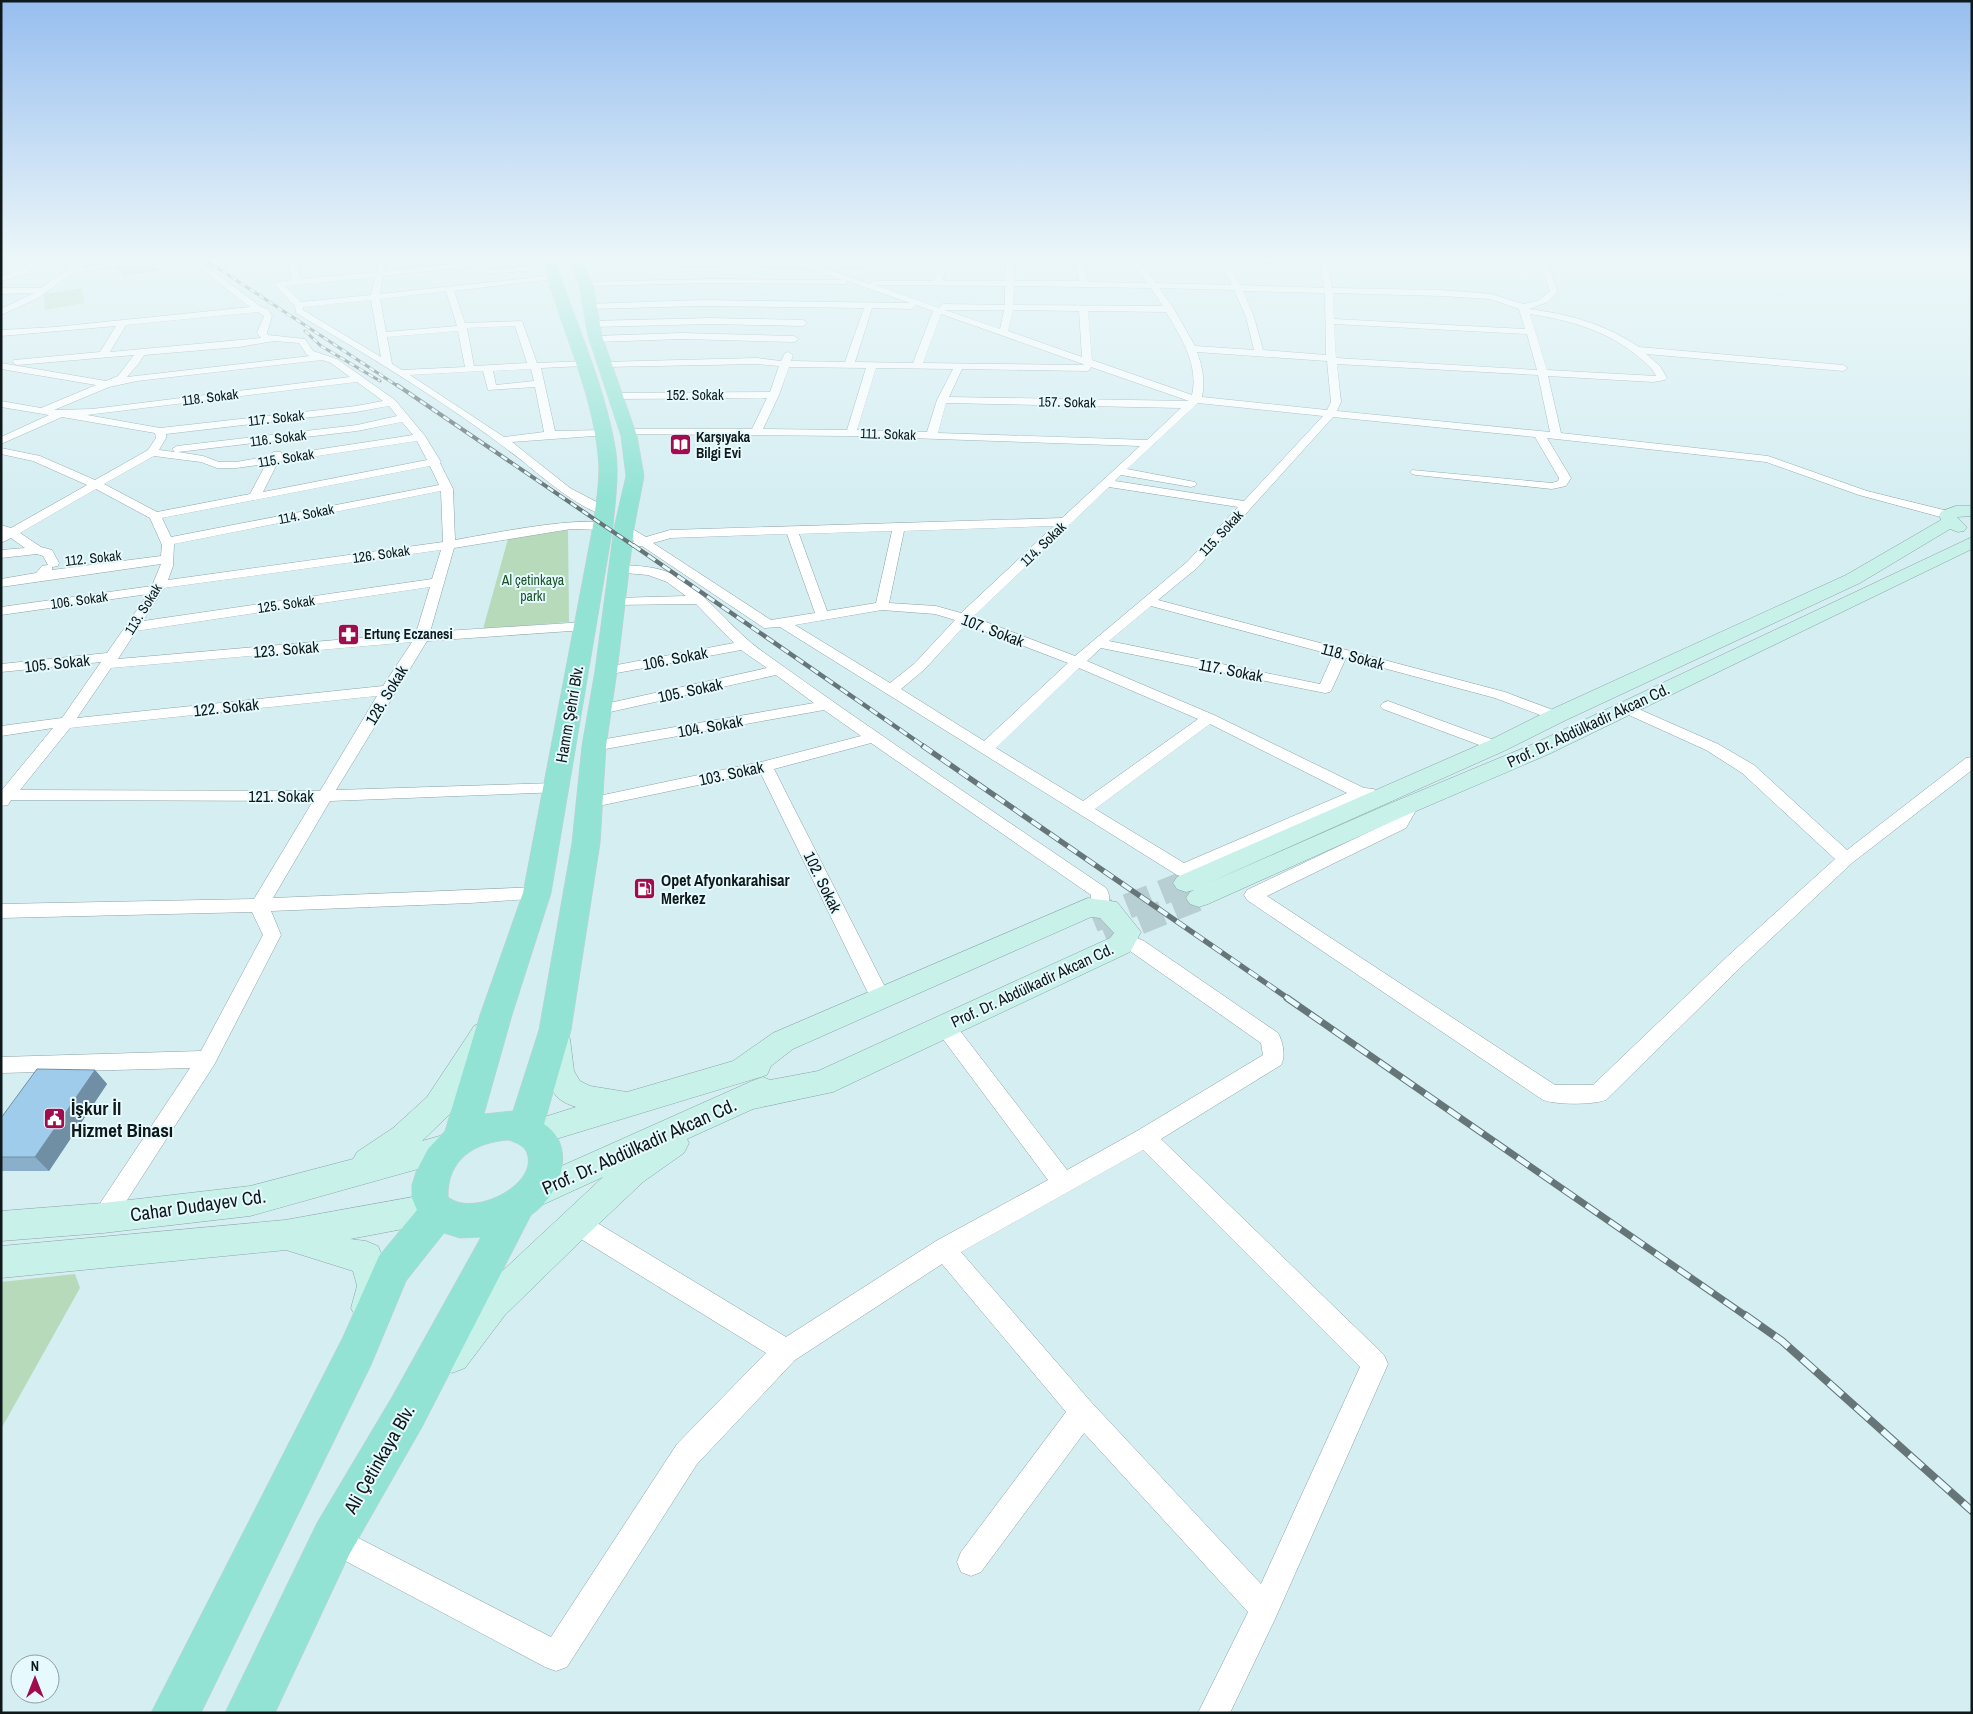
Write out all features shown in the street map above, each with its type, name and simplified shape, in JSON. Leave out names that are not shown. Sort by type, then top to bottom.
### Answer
[{"type":"main road","name":"Hamm Şehri Blv.","points":[[455,1143],[537,893],[584,626],[635,476],[627,432],[615,396],[594,364],[582,339]]},
{"type":"main road","name":"Hamm Şehri Blv.","points":[[529,1131],[555,1030],[586,843],[594,746],[601,709],[620,561],[619,526],[607,484],[607,455],[591,339]]},
{"type":"main road","name":"Prof. Dr. Abdülkadir Akcan Cd.","points":[[1972,511],[1956,511],[1949,518],[1854,579],[1424,779],[1389,792],[1192,891],[1411,805],[1541,749],[1972,542]]},
{"type":"main road","points":[[1949,518],[1972,532]]},
{"type":"main road","name":"Prof. Dr. Abdülkadir Akcan Cd.","points":[[529,1131],[634,1103],[736,1093],[822,1083],[1120,945],[1088,907],[783,1042],[736,1093]]},
{"type":"main road","name":"Prof. Dr. Abdülkadir Akcan Cd.","points":[[523,1201],[736,1093],[1105,926]]},
{"type":"main road","points":[[336,1178],[378,1156],[404,1138],[438,1106],[496,1015]]},
{"type":"main road","points":[[555,1030],[556,1060],[560,1079],[574,1094],[596,1102],[634,1103]]},
{"type":"main road","points":[[406,1412],[493,1303],[632,1172],[736,1093]]},
{"type":"main road","points":[[511,1125],[529,1131],[541,1142],[545,1154],[545,1167],[540,1181],[523,1201],[495,1218],[473,1223],[453,1220],[437,1210],[429,1195],[430,1178],[437,1162],[455,1143],[477,1130],[494,1126],[511,1125]]},
{"type":"main road","name":"Cahar Dudayev Cd.","points":[[1,1226],[104,1218],[250,1200],[336,1178],[455,1143]]},
{"type":"main road","name":"Ali Çetinkaya Blv.","points":[[250,1713],[333,1539],[523,1201]]},
{"type":"main road","points":[[176,1713],[357,1351],[392,1269],[437,1210]]},
{"type":"main road","name":"Cahar Dudayev Cd.","points":[[1,1262],[284,1235],[437,1210]]},
{"type":"main road","points":[[284,1235],[347,1254],[366,1257],[374,1286],[357,1351]]},
{"type":"street","points":[[104,354],[113,339]]},
{"type":"street","name":"128. Sokak","points":[[3,367],[104,354],[239,344],[272,339],[302,341],[310,353],[319,358],[334,361],[391,402],[420,437],[435,462],[446,487],[449,545],[422,637],[258,906]]},
{"type":"street","name":"107. Sokak","points":[[345,339],[502,440],[566,490],[768,625],[882,606],[936,610],[964,618],[1077,662],[1209,718],[1361,793]]},
{"type":"street","points":[[383,339],[387,365]]},
{"type":"street","points":[[465,339],[470,369]]},
{"type":"street","points":[[525,339],[534,365],[550,435]]},
{"type":"street","points":[[757,431],[774,394],[794,339]]},
{"type":"street","points":[[848,365],[857,339]]},
{"type":"street","points":[[917,366],[924,339]]},
{"type":"street","points":[[1020,339],[1194,402],[1331,413],[1768,459],[1863,493],[1949,518]]},
{"type":"street","points":[[1085,339],[1087,363]]},
{"type":"street","points":[[1186,339],[1192,349],[1201,390],[1194,402]]},
{"type":"street","points":[[1257,339],[1259,352]]},
{"type":"street","points":[[1330,339],[1336,402],[1331,413]]},
{"type":"street","points":[[1533,339],[1543,374],[1556,436]]},
{"type":"street","points":[[1192,349],[1259,352],[1331,360],[1543,374],[1662,378],[1654,365],[1638,350],[1621,339]]},
{"type":"street","points":[[1638,350],[1843,368]]},
{"type":"street","points":[[1,430],[107,384],[126,373],[140,352]]},
{"type":"street","points":[[3,367],[107,384],[137,378],[210,384],[319,358]]},
{"type":"street","points":[[400,373],[534,365],[757,361],[784,364],[1101,368]]},
{"type":"street","points":[[850,433],[872,365]]},
{"type":"street","points":[[932,436],[942,400],[959,366]]},
{"type":"street","points":[[487,368],[492,388],[539,384]]},
{"type":"street","name":"118. Sokak","points":[[61,414],[92,412],[210,384],[359,379]]},
{"type":"street","name":"152. Sokak","points":[[615,396],[774,394]]},
{"type":"street","name":"157. Sokak","points":[[942,400],[1194,402]]},
{"type":"street","name":"117. Sokak","points":[[1,404],[160,431],[356,410],[391,402]]},
{"type":"street","name":"114. Sokak","points":[[891,690],[919,667],[964,618],[1106,482],[1194,402]]},
{"type":"street","name":"115. Sokak","points":[[986,748],[1098,643],[1192,565],[1331,413]]},
{"type":"street","points":[[1,441],[61,414]]},
{"type":"street","points":[[254,497],[275,460],[283,438],[287,417]]},
{"type":"street","name":"116. Sokak","points":[[152,452],[283,438],[357,428],[404,418]]},
{"type":"street","points":[[5,533],[97,485],[152,452],[161,438],[160,431]]},
{"type":"street","name":"111. Sokak","points":[[627,432],[757,431],[1149,443]]},
{"type":"street","points":[[502,440],[550,435],[603,433]]},
{"type":"street","points":[[1416,472],[1552,486],[1562,484],[1565,478],[1539,434]]},
{"type":"street","name":"115. Sokak","points":[[152,452],[203,459],[217,465],[236,465],[420,437]]},
{"type":"street","points":[[1,451],[36,458],[97,485],[155,516],[435,462]]},
{"type":"street","points":[[1118,471],[1251,501]]},
{"type":"street","points":[[1106,482],[1251,501]]},
{"type":"street","name":"114. Sokak","points":[[167,549],[446,487]]},
{"type":"street","points":[[1,583],[167,549],[155,516]]},
{"type":"street","name":"126. Sokak","points":[[158,587],[449,545],[571,525],[619,526],[670,534],[1065,522]]},
{"type":"street","points":[[882,606],[899,527]]},
{"type":"street","points":[[792,530],[822,615]]},
{"type":"street","name":"112. Sokak","points":[[5,533],[48,554],[53,562],[123,556],[167,549]]},
{"type":"street","name":"113. Sokak","points":[[4,798],[66,723],[133,627],[158,587],[167,566],[167,549]]},
{"type":"street","points":[[1,554],[37,550]]},
{"type":"street","points":[[333,1539],[556,1656],[687,1454],[786,1351],[944,1249],[1145,1138],[1274,1059],[1271,1039],[1105,926],[1100,892],[873,738],[744,645],[699,600],[672,579],[620,561]]},
{"type":"street","points":[[40,576],[53,562]]},
{"type":"street","name":"125. Sokak","points":[[133,627],[439,582]]},
{"type":"street","name":"106. Sokak","points":[[1,611],[158,587]]},
{"type":"street","points":[[614,602],[699,600]]},
{"type":"street","name":"118. Sokak","points":[[1148,601],[1500,695],[1556,716]]},
{"type":"street","points":[[783,623],[1183,871],[1361,793],[1389,792]]},
{"type":"street","name":"123. Sokak","points":[[110,661],[584,626]]},
{"type":"street","name":"117. Sokak","points":[[1098,643],[1325,689],[1341,653]]},
{"type":"street","name":"106. Sokak","points":[[606,671],[744,645]]},
{"type":"street","name":"105. Sokak","points":[[1,668],[110,661]]},
{"type":"street","name":"105. Sokak","points":[[601,709],[779,670]]},
{"type":"street","name":"122. Sokak","points":[[66,723],[388,690]]},
{"type":"street","name":"104. Sokak","points":[[594,746],[827,705]]},
{"type":"street","points":[[1388,706],[1496,746]]},
{"type":"street","points":[[1625,708],[1712,747],[1748,769],[1846,859]]},
{"type":"street","points":[[1084,809],[1209,718]]},
{"type":"street","points":[[1,731],[66,723]]},
{"type":"street","name":"103. Sokak","points":[[589,803],[765,766],[873,738]]},
{"type":"street","points":[[1411,805],[1400,824],[1253,895],[1551,1094],[1598,1094],[1737,959],[1846,859],[1972,762]]},
{"type":"street","name":"102. Sokak","points":[[765,766],[881,999]]},
{"type":"street","name":"121. Sokak","points":[[4,798],[325,796],[555,788]]},
{"type":"street","points":[[1,912],[412,901],[537,893]]},
{"type":"street","points":[[104,1218],[208,1059],[272,935],[258,906]]},
{"type":"street","points":[[944,1025],[1064,1183]]},
{"type":"street","points":[[1,1065],[208,1059]]},
{"type":"street","points":[[1145,1138],[1375,1364],[1265,1609],[1214,1713]]},
{"type":"street","points":[[576,1223],[786,1351]]},
{"type":"street","points":[[944,1249],[1083,1412],[1265,1609]]},
{"type":"street","points":[[972,1562],[1083,1412]]},
{"type":"green space","name":"Al çetinkaya parkı","points":[[568,530],[569,622],[483,629],[508,539]]},
{"type":"green space","points":[[75,1274],[80,1288],[1,1429],[1,1282]]},
{"type":"building","points":[[37,1069],[95,1070],[35,1157],[1,1157],[1,1118]]},
{"type":"tunnel","points":[[1093,920],[1186,883]]},
{"type":"tunnel","points":[[1105,936],[1199,898]]},
{"type":"railway","points":[[314,339],[321,346],[380,381]]},
{"type":"railway","points":[[326,339],[399,387]]},
{"type":"railway","points":[[397,385],[634,546]]},
{"type":"railway","points":[[633,545],[925,747]]},
{"type":"railway","points":[[923,746],[1289,999]]},
{"type":"railway","points":[[1287,998],[1746,1316]]},
{"type":"railway","points":[[1745,1315],[1782,1341],[1972,1511]]},
{"type":"place","name":"Karşıyaka Bilgi Evi","points":[[680,445]]},
{"type":"place","name":"Ertunç Eczanesi","points":[[348,634]]},
{"type":"place","name":"Opet Afyonkarahisar Merkez","points":[[645,889]]},
{"type":"place","name":"İşkur İl Hizmet Binası","points":[[55,1119]]}]
